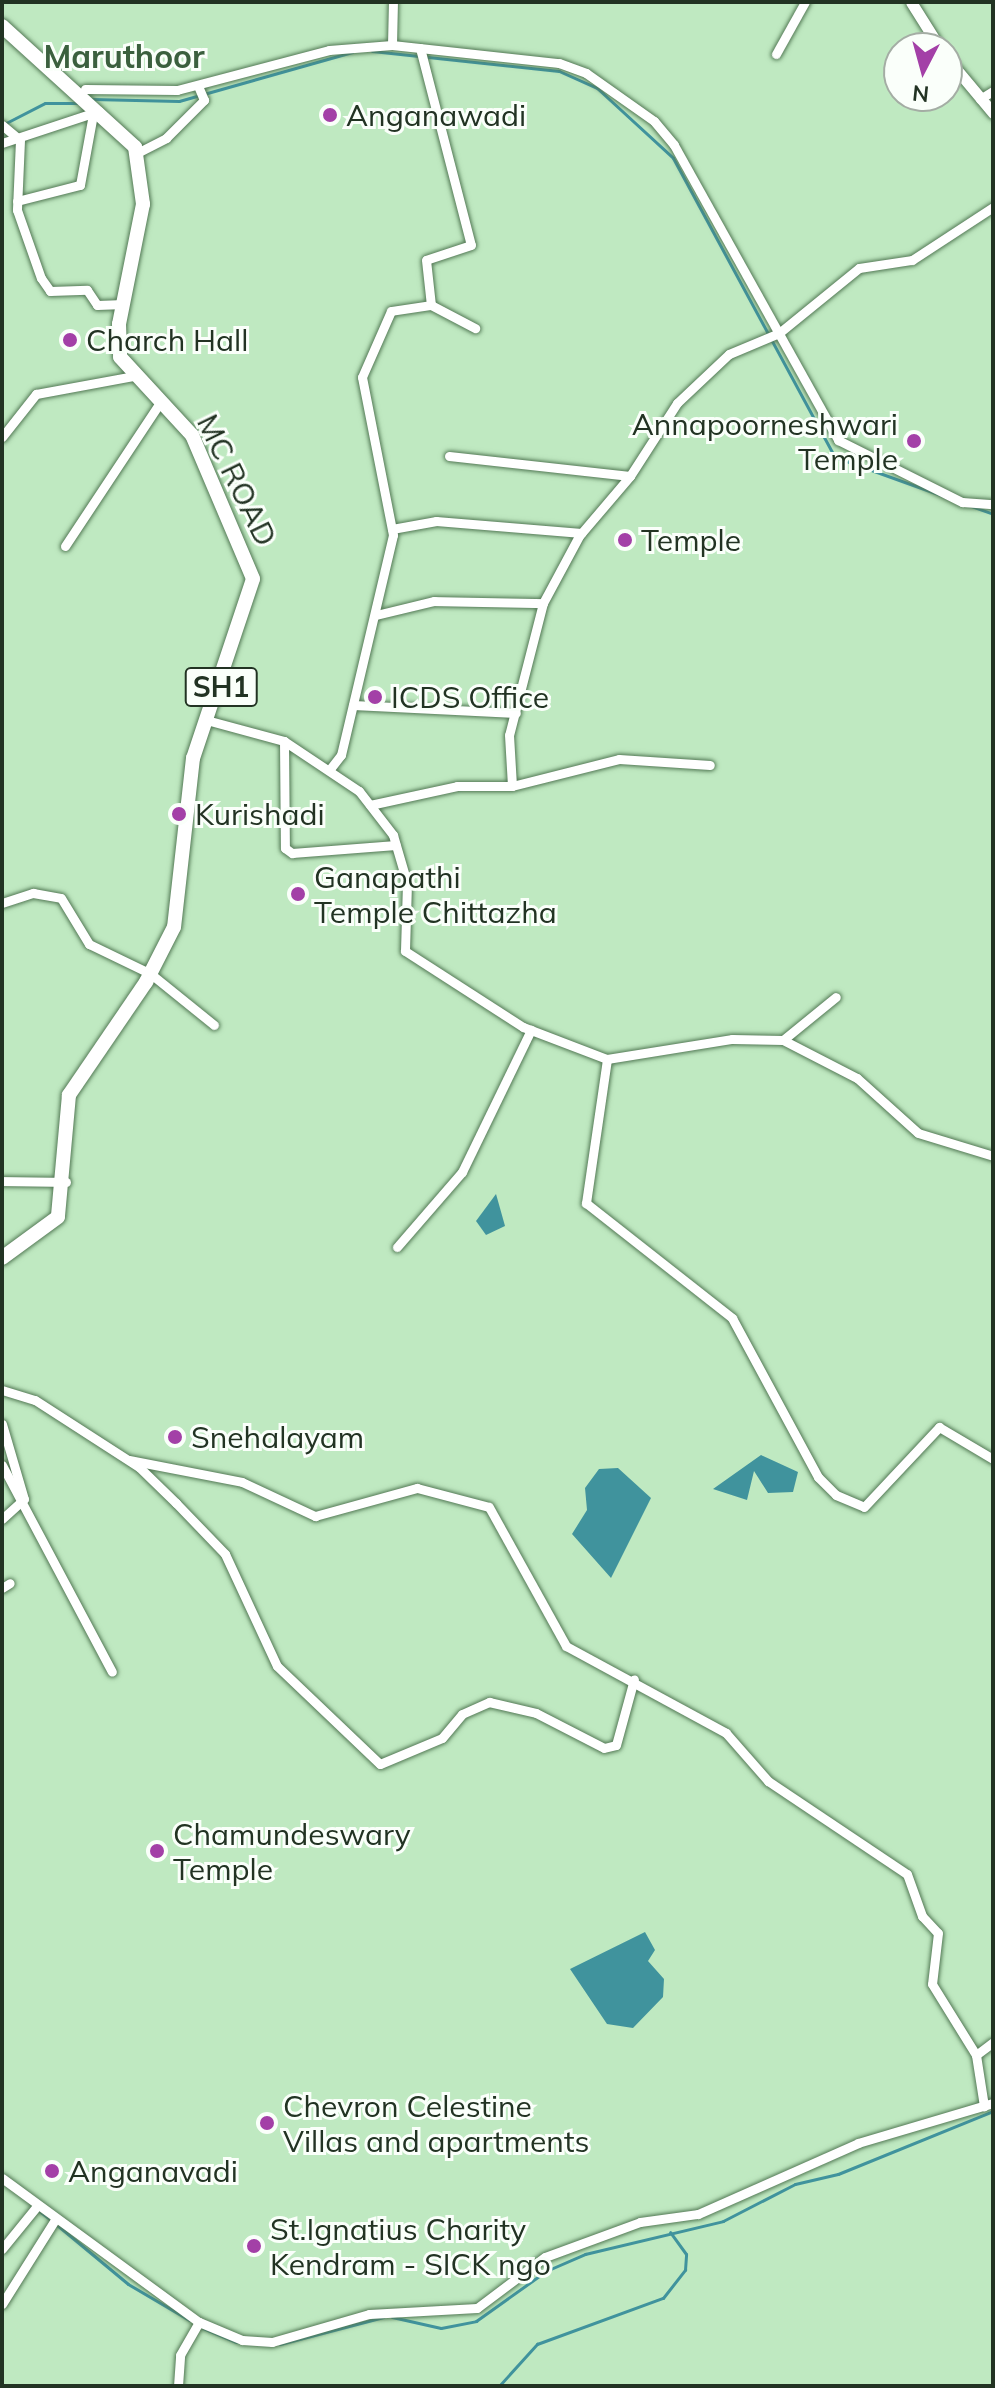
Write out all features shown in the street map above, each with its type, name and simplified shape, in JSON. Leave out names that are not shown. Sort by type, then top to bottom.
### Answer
[{"type":"main road","points":[[2,26],[80,89],[97,112],[137,153]]},
{"type":"main road","name":"MC ROAD","points":[[2,1258],[49,1229],[66,1182],[69,1095],[151,974],[174,927],[193,758],[210,721],[251,596],[251,563],[192,435],[134,376],[117,341],[143,204],[137,153]]},
{"type":"street","points":[[392,45],[393,2]]},
{"type":"street","points":[[776,54],[805,2]]},
{"type":"street","points":[[911,2],[930,32]]},
{"type":"street","points":[[80,89],[198,86],[329,50],[392,45],[559,63],[619,93],[674,145],[774,335],[838,440],[962,502],[993,504]]},
{"type":"street","points":[[420,48],[471,245],[426,260],[431,305]]},
{"type":"street","points":[[963,78],[993,113]]},
{"type":"street","points":[[137,153],[166,138],[204,100],[198,86]]},
{"type":"street","points":[[980,99],[993,91]]},
{"type":"street","points":[[2,143],[20,140],[97,112]]},
{"type":"street","points":[[17,201],[80,185],[97,112]]},
{"type":"street","points":[[2,125],[20,140]]},
{"type":"street","points":[[20,140],[17,201],[50,291],[87,290],[97,305],[124,304]]},
{"type":"street","points":[[512,786],[516,713],[543,603],[582,533],[630,476],[677,403],[729,354],[774,335],[859,268],[912,260],[993,207]]},
{"type":"street","points":[[330,769],[353,705],[376,615],[392,529],[377,425],[362,377],[391,311],[431,305],[475,328]]},
{"type":"street","points":[[2,437],[36,394],[134,376]]},
{"type":"street","points":[[65,546],[161,401]]},
{"type":"street","points":[[449,456],[630,476]]},
{"type":"street","points":[[392,529],[436,521],[582,533]]},
{"type":"street","points":[[376,615],[434,601],[543,603]]},
{"type":"street","points":[[353,705],[500,715],[516,713]]},
{"type":"street","points":[[210,721],[284,741],[330,769],[370,805],[396,845],[407,883],[405,951],[531,1030],[607,1059],[732,1039],[783,1040],[857,1078],[918,1133],[993,1156]]},
{"type":"street","points":[[284,741],[285,848],[396,845]]},
{"type":"street","points":[[370,805],[457,786],[512,786],[619,759],[710,765]]},
{"type":"street","points":[[2,903],[33,893],[61,898],[89,944],[151,974],[214,1025]]},
{"type":"street","points":[[783,1040],[836,997]]},
{"type":"street","points":[[397,1247],[462,1172],[531,1030]]},
{"type":"street","points":[[607,1059],[586,1203],[732,1318],[827,1486],[851,1507],[864,1507],[939,1427],[993,1459]]},
{"type":"street","points":[[2,1181],[66,1182]]},
{"type":"street","points":[[2,1390],[35,1400],[129,1460],[225,1554],[277,1666],[380,1764],[442,1738],[462,1714],[489,1702],[536,1713],[604,1748],[616,1745],[634,1679]]},
{"type":"street","points":[[2,1424],[24,1499],[20,1508],[2,1519]]},
{"type":"street","points":[[2,2178],[198,2324],[242,2340],[272,2342],[369,2314],[477,2308],[545,2257],[640,2222],[698,2214],[858,2143],[988,2105],[976,2055],[932,1984],[938,1933],[922,1916],[907,1874],[768,1781],[726,1733],[634,1679],[566,1646],[500,1522],[470,1497],[417,1488],[315,1516],[242,1482],[129,1460]]},
{"type":"street","points":[[2,1465],[20,1508],[112,1672]]},
{"type":"street","points":[[976,2055],[993,2042]]},
{"type":"street","points":[[2,2249],[37,2206]]},
{"type":"street","points":[[2,2304],[55,2220]]},
{"type":"street","points":[[178,2386],[176,2366],[198,2324]]},
{"type":"water","points":[[496,1194],[505,1226],[486,1235],[476,1221]]},
{"type":"water","points":[[761,1455],[798,1472],[793,1492],[768,1493],[754,1471],[747,1500],[713,1489]]},
{"type":"water","points":[[618,1468],[651,1498],[611,1578],[572,1534],[587,1510],[585,1488],[599,1469]]},
{"type":"water","points":[[645,1932],[655,1950],[648,1961],[664,1979],[663,1997],[633,2028],[607,2024],[570,1969]]},
{"type":"waterway","points":[[372,51],[559,71],[597,88],[673,158],[835,457],[993,514]]},
{"type":"waterway","points":[[92,99],[179,101],[352,52]]},
{"type":"waterway","points":[[6,123],[45,103],[77,103]]},
{"type":"waterway","points":[[392,2317],[441,2328],[476,2321],[546,2271],[585,2254],[723,2221],[795,2184],[838,2174],[993,2111]]},
{"type":"waterway","points":[[38,2210],[51,2220]]},
{"type":"waterway","points":[[57,2225],[128,2284],[189,2320]]},
{"type":"waterway","points":[[499,2386],[537,2344],[663,2298],[685,2270],[686,2254],[670,2232]]},
{"type":"waterway","points":[[280,2344],[384,2317]]},
{"type":"waterway","points":[[203,2328],[236,2342]]},
{"type":"place","name":"Anganawadi","points":[[330,115]]},
{"type":"place","name":"Charch Hall","points":[[70,340]]},
{"type":"place","name":"Annapoorneshwari Temple","points":[[914,441]]},
{"type":"place","name":"Temple","points":[[625,540]]},
{"type":"place","name":"ICDS Office","points":[[375,697]]},
{"type":"place","name":"Kurishadi","points":[[179,814]]},
{"type":"place","name":"Ganapathi Temple Chittazha","points":[[298,894]]},
{"type":"place","name":"Snehalayam","points":[[175,1437]]},
{"type":"place","name":"Chamundeswary Temple","points":[[157,1851]]},
{"type":"place","name":"Chevron Celestine Villas and apartments","points":[[267,2123]]},
{"type":"place","name":"Anganavadi","points":[[52,2171]]},
{"type":"place","name":"St.Ignatius Charity Kendram - SICK ngo","points":[[254,2246]]},
{"type":"district","name":"Maruthoor","points":[[124,56]]}]
